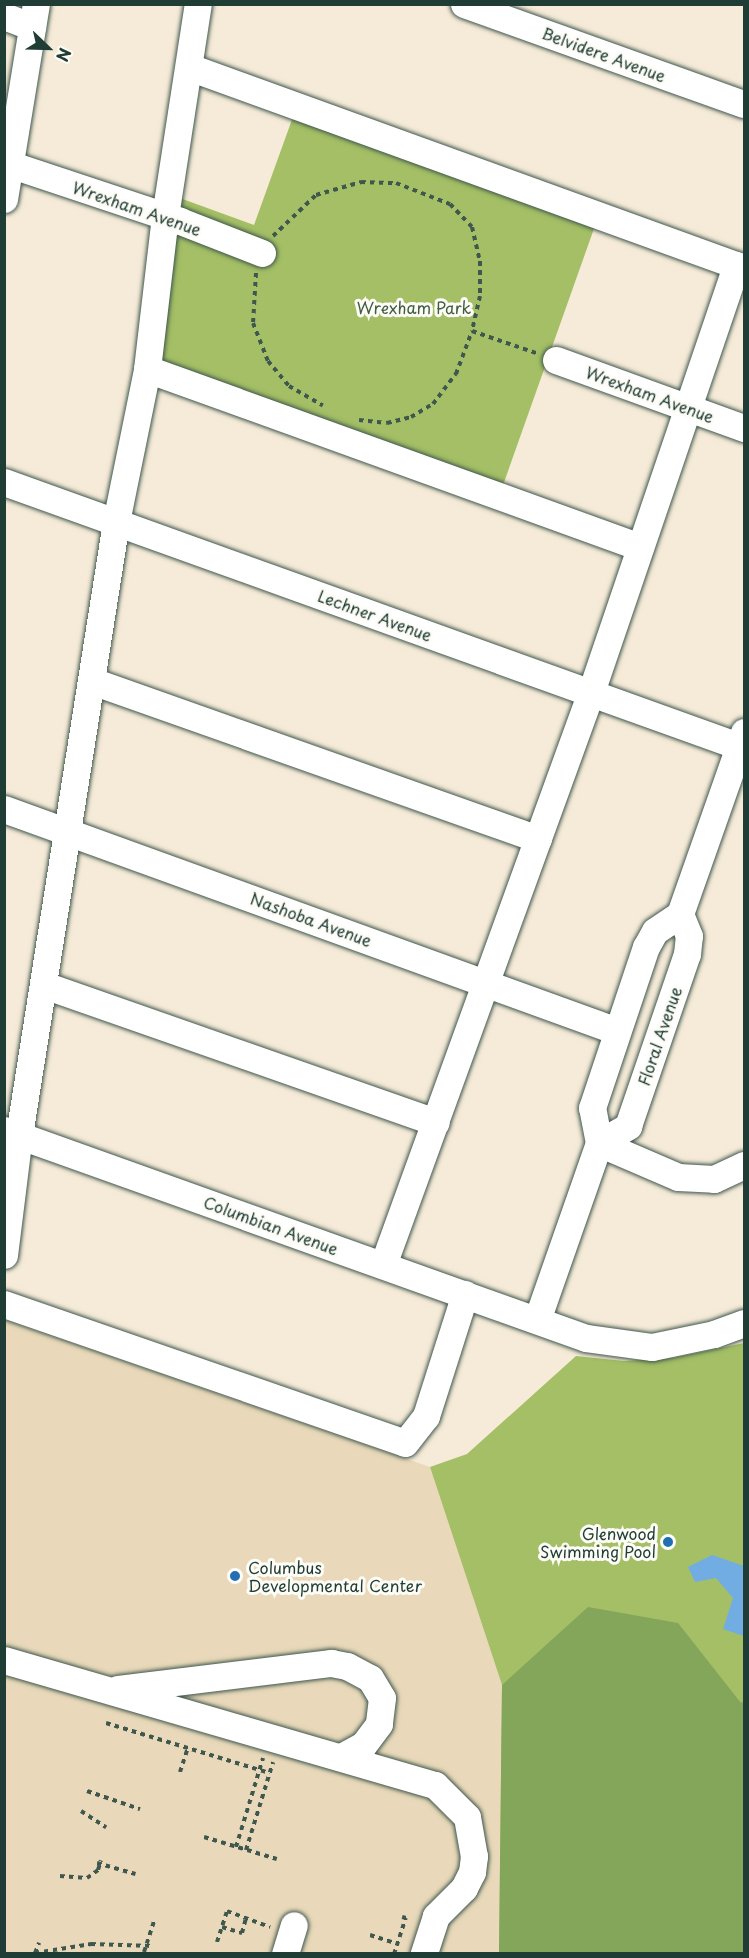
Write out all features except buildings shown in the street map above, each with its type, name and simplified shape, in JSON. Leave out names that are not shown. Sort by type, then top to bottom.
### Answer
[{"type":"street","points":[[4,1254],[12,1132],[44,985],[70,832],[116,522],[147,369],[165,216],[198,4]]},
{"type":"street","name":"Belvidere Avenue","points":[[464,4],[744,104]]},
{"type":"street","points":[[4,16],[34,16],[12,165],[5,195]]},
{"type":"street","points":[[189,67],[740,267],[687,407],[591,692],[488,982],[383,1265]]},
{"type":"street","name":"Wrexham Avenue","points":[[12,165],[165,216],[262,253]]},
{"type":"street","name":"Wrexham Avenue","points":[[556,360],[744,428]]},
{"type":"street","points":[[147,369],[640,547]]},
{"type":"street","name":"Lechner Avenue","points":[[4,482],[591,692],[743,742]]},
{"type":"street","points":[[92,681],[538,839]]},
{"type":"street","points":[[537,1320],[599,1143],[592,1107],[646,947],[655,931],[680,914],[743,742]]},
{"type":"street","name":"Nashoba Avenue","points":[[4,809],[488,982],[617,1031]]},
{"type":"street","name":"Floral Avenue","points":[[599,1143],[628,1126],[687,954],[689,936],[680,914]]},
{"type":"street","points":[[44,985],[436,1122]]},
{"type":"street","name":"Columbian Avenue","points":[[12,1132],[586,1338],[652,1347],[714,1335],[744,1323]]},
{"type":"street","points":[[599,1143],[678,1177],[714,1179],[744,1166]]},
{"type":"street","points":[[4,1304],[405,1443],[426,1416],[465,1294]]},
{"type":"street","points":[[4,1660],[274,1739],[343,1756],[435,1785],[467,1817],[473,1836],[472,1872],[464,1888],[436,1916],[424,1953]]},
{"type":"street","points":[[106,1690],[331,1664],[346,1666],[370,1678],[382,1698],[379,1725],[363,1744],[343,1756]]},
{"type":"street","points":[[276,1945],[294,1925]]},
{"type":"path","points":[[328,434],[335,413],[289,386],[268,361],[253,323],[252,295],[262,253],[287,219],[316,195],[361,182],[396,183],[450,204],[472,227],[480,261],[480,296],[472,331],[456,374],[433,404],[411,417],[387,423],[354,420]]},
{"type":"path","points":[[472,331],[556,360]]},
{"type":"path","points":[[106,1723],[270,1773]]},
{"type":"path","points":[[236,1847],[260,1770],[274,1739]]},
{"type":"path","points":[[246,1850],[270,1773],[274,1739]]},
{"type":"path","points":[[180,1772],[188,1748]]},
{"type":"path","points":[[253,1790],[264,1793]]},
{"type":"path","points":[[87,1791],[140,1809]]},
{"type":"path","points":[[247,1810],[258,1813]]},
{"type":"path","points":[[81,1811],[106,1827]]},
{"type":"path","points":[[204,1837],[277,1859]]},
{"type":"path","points":[[60,1876],[81,1880],[93,1874],[99,1862],[135,1874]]},
{"type":"path","points":[[217,1942],[227,1911],[270,1926],[276,1945]]},
{"type":"path","points":[[394,1953],[406,1918],[402,1917]]},
{"type":"path","points":[[222,1927],[242,1933],[246,1918]]},
{"type":"path","points":[[144,1952],[154,1921]]},
{"type":"path","points":[[370,1935],[398,1944]]},
{"type":"path","points":[[39,1943],[35,1953],[91,1944],[153,1946]]},
{"type":"shaded area","name":"Columbus Developmental Center","points":[[5,1320],[430,1467],[502,1685],[499,1953],[5,1954]]},
{"type":"green space","name":"Wrexham Park","points":[[294,114],[596,223],[502,488],[151,361],[177,197],[254,225]]},
{"type":"green space","points":[[744,1343],[744,1953],[499,1953],[502,1685],[430,1467],[467,1454],[576,1356],[624,1361],[673,1358]]},
{"type":"green space","points":[[588,1607],[678,1623],[741,1703],[744,1701],[744,1953],[499,1953],[502,1685]]},
{"type":"water","points":[[712,1555],[744,1566],[744,1636],[723,1629],[733,1598],[716,1578],[695,1582],[688,1567]]},
{"type":"place","name":"Glenwood Swimming Pool","points":[[668,1542]]},
{"type":"place","name":"Columbus Developmental Center","points":[[235,1576]]}]
